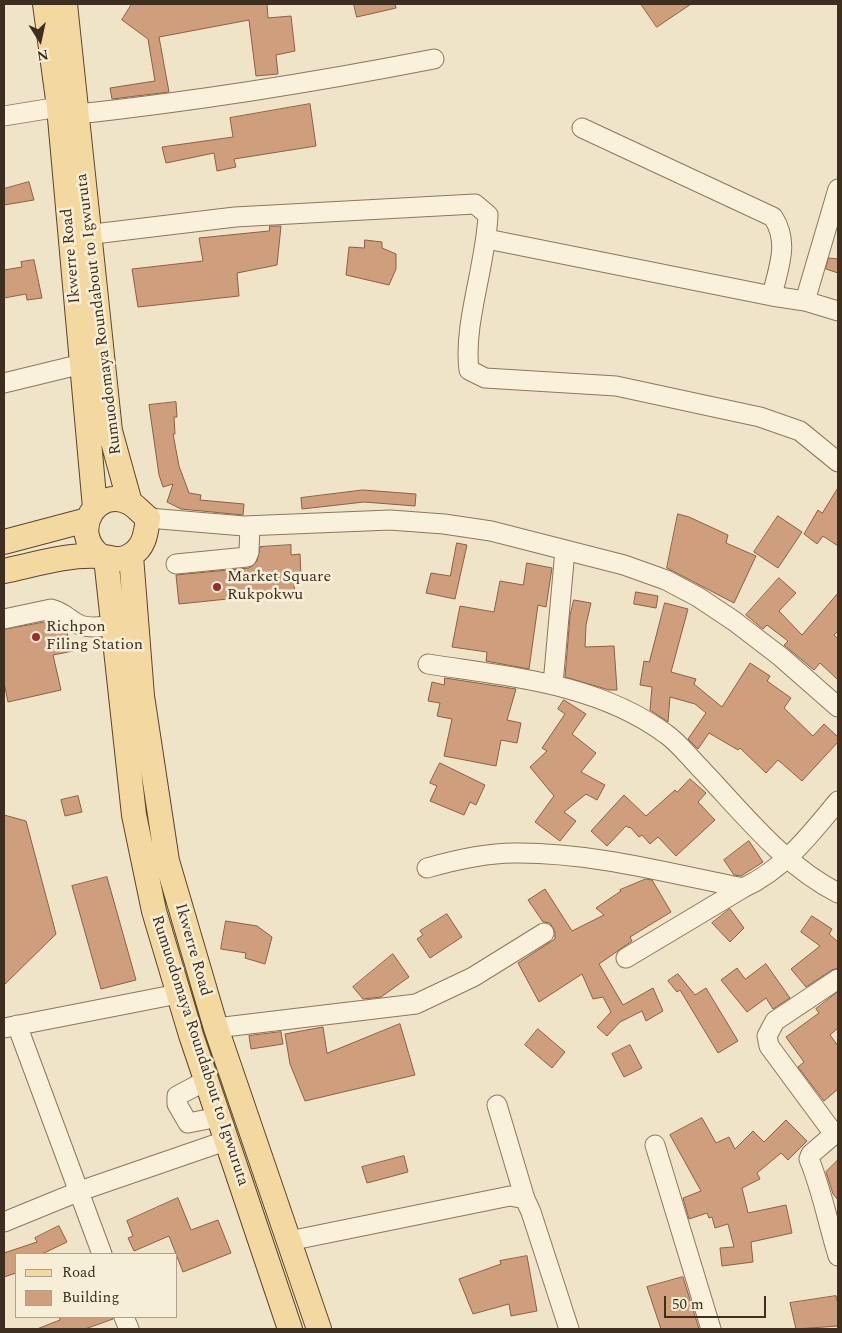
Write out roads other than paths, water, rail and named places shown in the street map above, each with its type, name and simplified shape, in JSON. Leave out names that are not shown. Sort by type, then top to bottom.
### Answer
[{"type":"main road","name":"Ikwerre Road","points":[[46,4],[68,111],[80,235],[82,364],[91,514]]},
{"type":"main road","points":[[65,4],[68,111]]},
{"type":"main road","name":"Rumuodomaya Roundabout to Igwuruta","points":[[80,235],[110,431],[130,503]]},
{"type":"main road","points":[[4,542],[91,514],[112,500],[130,503],[148,518],[142,545],[131,556],[118,560],[103,557],[70,558],[4,571]]},
{"type":"main road","points":[[91,514],[87,540],[103,557]]},
{"type":"main road","name":"Ikwerre Road","points":[[131,556],[142,696],[162,833],[174,888],[216,1028],[319,1329]]},
{"type":"main road","name":"Rumuodomaya Roundabout to Igwuruta","points":[[103,557],[113,626],[134,815],[154,911],[178,994],[290,1329]]},
{"type":"street","points":[[4,116],[162,105],[320,81],[434,59]]},
{"type":"street","points":[[582,128],[773,217],[781,230],[783,244],[772,296]]},
{"type":"street","points":[[805,301],[838,189]]},
{"type":"street","points":[[80,235],[235,217],[475,204],[488,215],[487,238],[466,351],[469,370],[485,378],[616,386],[760,417],[800,431],[838,462]]},
{"type":"street","points":[[487,238],[772,296],[805,301],[838,311]]},
{"type":"street","points":[[4,383],[82,364]]},
{"type":"street","points":[[148,518],[250,526],[390,520],[444,524],[491,531],[624,564],[666,580],[698,597],[781,657],[838,707]]},
{"type":"street","points":[[176,564],[247,557],[249,552],[250,526]]},
{"type":"street","points":[[553,684],[565,550]]},
{"type":"street","points":[[4,619],[51,610],[59,611],[81,625],[90,627],[113,626]]},
{"type":"street","points":[[428,664],[553,684],[617,704],[667,735],[788,859],[813,880],[838,893]]},
{"type":"street","points":[[626,958],[743,888],[762,879],[788,859],[838,801]]},
{"type":"street","points":[[428,868],[459,859],[513,853],[592,859],[743,888]]},
{"type":"street","points":[[216,1028],[416,1004],[473,977],[544,932]]},
{"type":"street","points":[[838,979],[775,1021],[767,1036],[769,1046],[836,1132],[811,1154],[809,1159],[838,1256]]},
{"type":"street","points":[[102,1253],[80,1191],[10,1026],[178,994]]},
{"type":"street","points":[[207,1080],[177,1096],[177,1104],[188,1123],[220,1117]]},
{"type":"street","points":[[497,1105],[524,1199],[531,1212],[569,1329]]},
{"type":"street","points":[[4,1222],[80,1191],[228,1140]]},
{"type":"street","points":[[656,1145],[711,1329]]},
{"type":"street","points":[[289,1241],[510,1196],[524,1199]]},
{"type":"place","name":"Market Square Rukpokwu","points":[[217,587]]},
{"type":"place","name":"Richpon Filing Station","points":[[36,637]]}]
